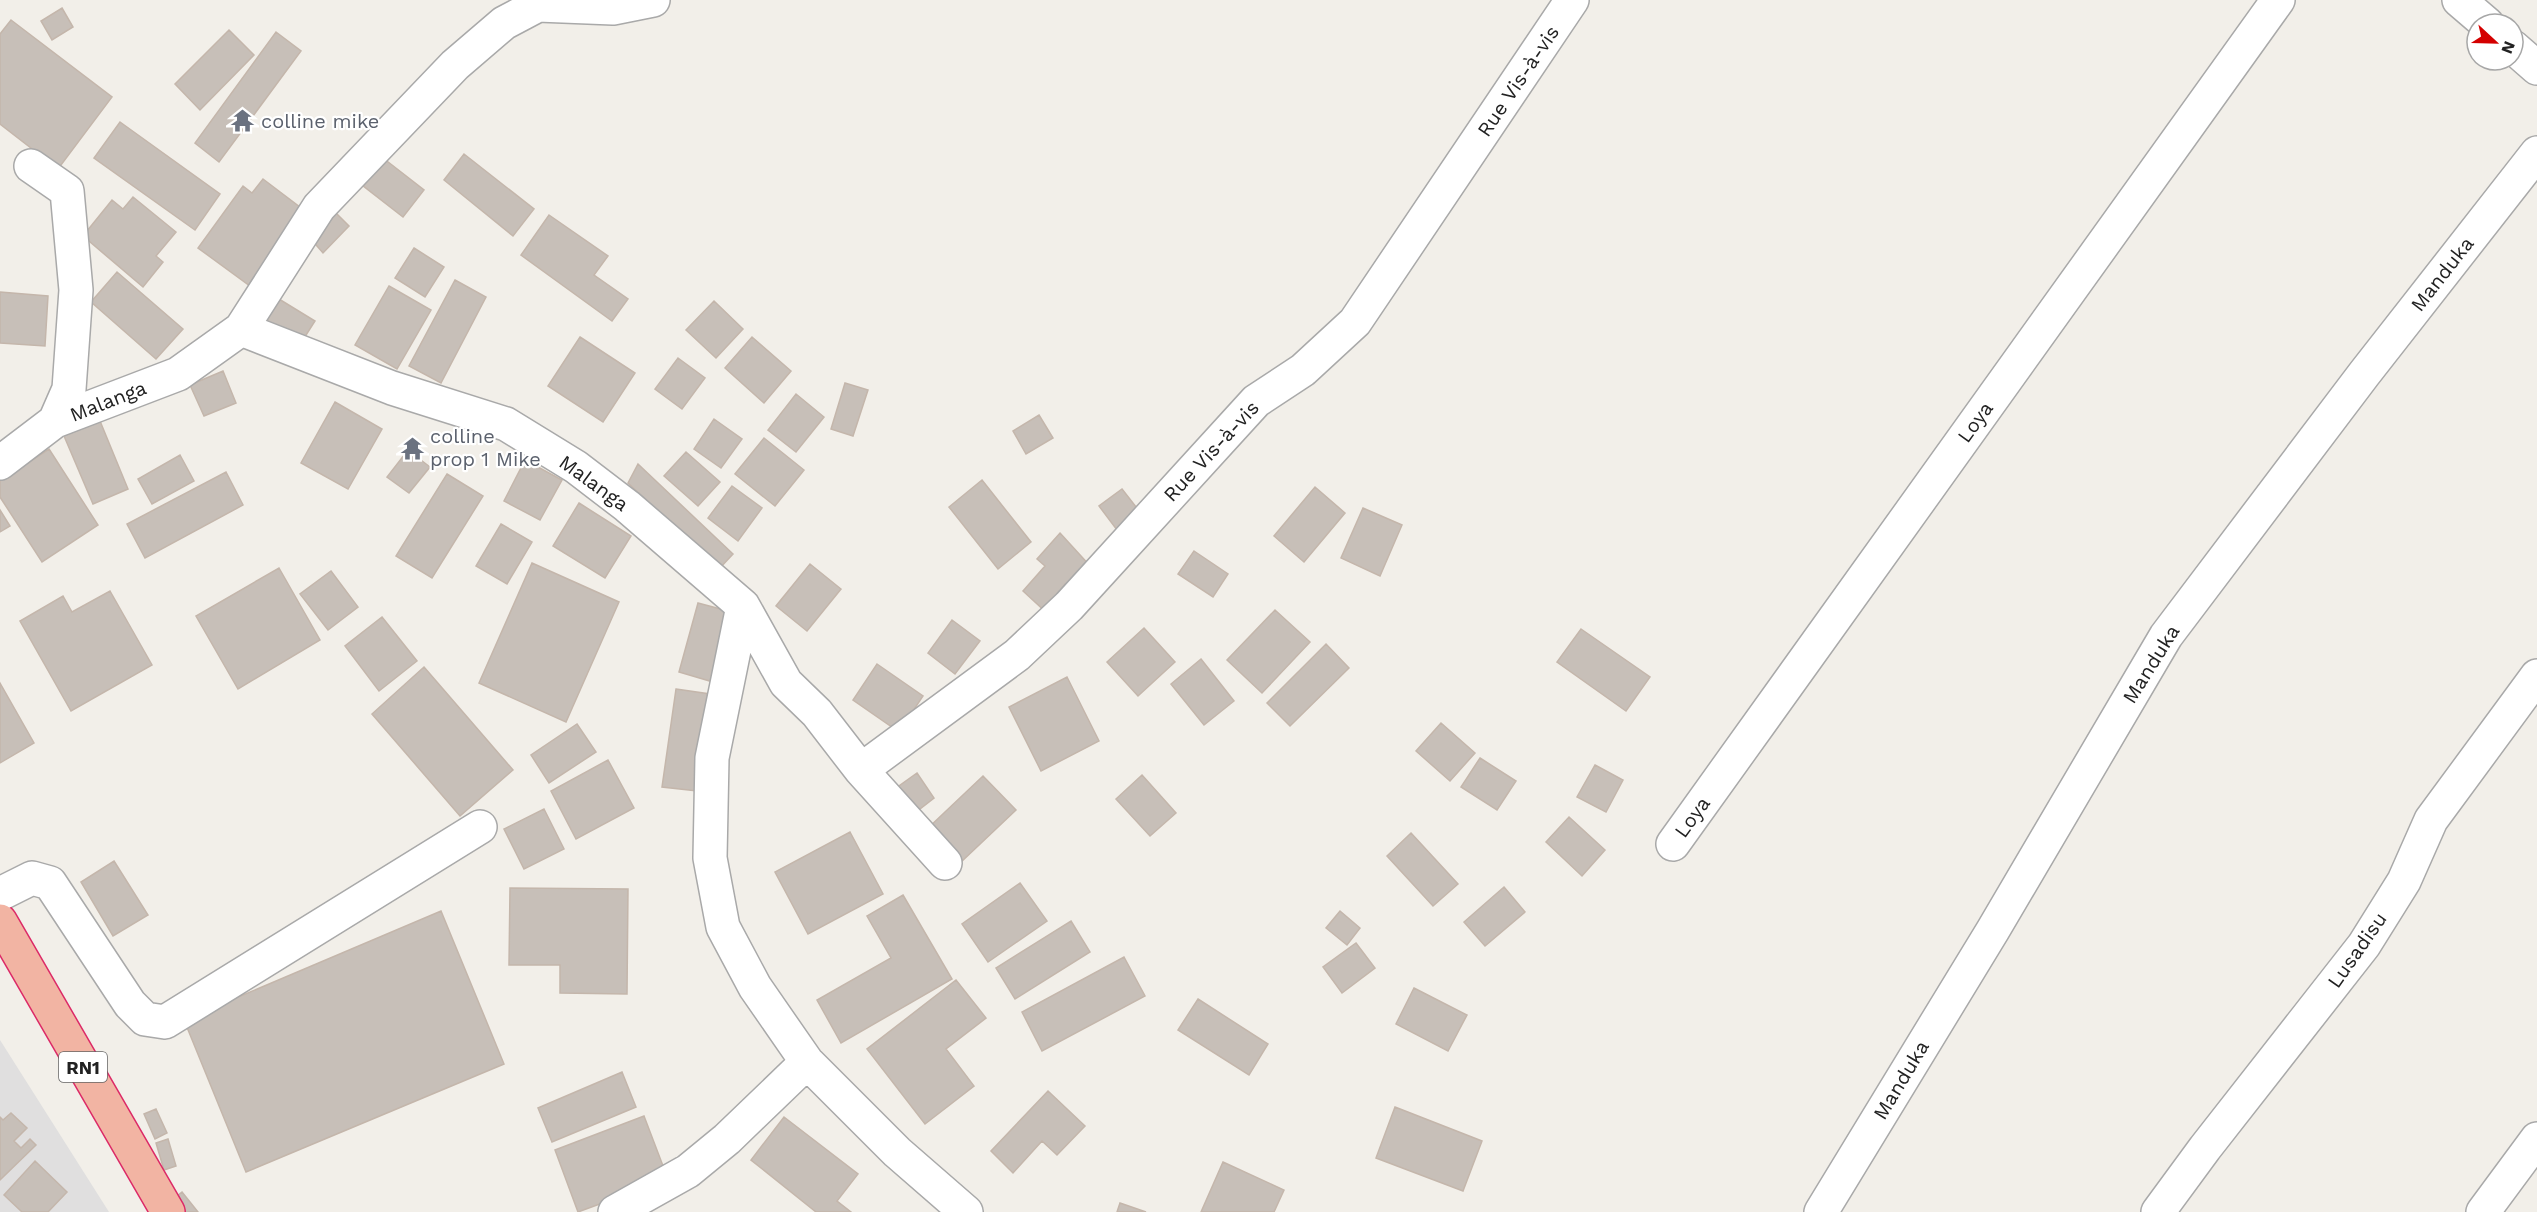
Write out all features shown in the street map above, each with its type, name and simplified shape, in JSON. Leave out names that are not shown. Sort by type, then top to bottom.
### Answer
[{"type":"highway","name":"RN1","points":[[0,921],[168,1212]]},
{"type":"street","points":[[241,329],[319,207],[455,65],[504,23],[538,5],[613,8],[653,0]]},
{"type":"street","name":"Rue Vis-à-vis","points":[[861,770],[1017,655],[1069,606],[1256,401],[1304,370],[1355,322],[1572,0]]},
{"type":"street","name":"Loya","points":[[1672,844],[2278,0]]},
{"type":"street","points":[[2459,0],[2473,12]]},
{"type":"street","points":[[2525,58],[2537,68]]},
{"type":"street","name":"Manduka","points":[[1821,1212],[1993,930],[2166,636],[2364,374],[2537,153]]},
{"type":"street","points":[[31,166],[67,191],[76,290],[69,389],[55,422]]},
{"type":"street","name":"Malanga","points":[[0,463],[55,422],[178,374],[241,329],[392,388],[506,424],[585,473],[627,506],[743,606],[786,683],[817,713],[861,770],[945,863]]},
{"type":"street","points":[[743,606],[712,758],[710,858],[723,927],[755,987],[807,1062],[897,1152],[966,1212]]},
{"type":"street","name":"Lusadisu","points":[[2158,1212],[2205,1148],[2364,945],[2404,881],[2431,820],[2537,676]]},
{"type":"street","points":[[0,894],[32,878],[50,883],[130,1004],[145,1018],[165,1022],[480,827]]},
{"type":"street","points":[[615,1212],[688,1171],[726,1139],[807,1062]]},
{"type":"street","points":[[2483,1212],[2537,1139]]},
{"type":"shaded area","points":[[0,1040],[109,1212],[0,1212]]},
{"type":"building","points":[[62,8],[73,27],[52,40],[41,21]]},
{"type":"building","points":[[11,20],[112,97],[58,169],[0,124],[0,34]]},
{"type":"building","points":[[229,30],[254,55],[200,110],[175,84]]},
{"type":"building","points":[[276,32],[301,51],[219,162],[195,143]]},
{"type":"building","points":[[120,122],[220,194],[195,230],[94,158]]},
{"type":"building","points":[[464,154],[534,209],[513,236],[444,180]]},
{"type":"building","points":[[383,158],[424,190],[403,217],[362,185]]},
{"type":"building","points":[[263,179],[309,214],[254,289],[198,248],[243,186],[252,193]]},
{"type":"building","points":[[133,197],[176,232],[156,256],[163,262],[143,287],[83,236],[112,200],[123,209]]},
{"type":"building","points":[[335,212],[349,226],[323,253],[310,238]]},
{"type":"building","points":[[549,215],[608,256],[594,275],[628,299],[612,321],[521,255]]},
{"type":"building","points":[[414,248],[444,267],[425,297],[395,278]]},
{"type":"building","points":[[117,272],[183,329],[156,359],[91,302]]},
{"type":"building","points":[[455,280],[486,297],[441,383],[409,366]]},
{"type":"building","points":[[389,286],[431,310],[397,369],[355,345]]},
{"type":"building","points":[[0,292],[48,296],[45,346],[0,343]]},
{"type":"building","points":[[274,296],[315,321],[301,343],[261,319]]},
{"type":"building","points":[[714,301],[743,329],[716,358],[686,330]]},
{"type":"building","points":[[580,337],[635,373],[603,422],[548,386]]},
{"type":"building","points":[[752,337],[791,371],[764,403],[725,368]]},
{"type":"building","points":[[678,358],[705,378],[682,409],[655,389]]},
{"type":"building","points":[[223,371],[236,403],[204,416],[190,385]]},
{"type":"building","points":[[845,383],[868,390],[853,436],[831,429]]},
{"type":"building","points":[[796,394],[824,417],[796,452],[768,430]]},
{"type":"building","points":[[335,402],[382,429],[348,489],[301,463]]},
{"type":"building","points":[[1039,415],[1053,438],[1026,454],[1013,431]]},
{"type":"building","points":[[714,419],[742,439],[721,468],[694,449]]},
{"type":"building","points":[[100,421],[128,489],[93,504],[64,436]]},
{"type":"building","points":[[764,438],[804,470],[775,506],[735,474]]},
{"type":"building","points":[[49,449],[98,525],[42,562],[0,497],[0,481]]},
{"type":"building","points":[[408,450],[430,467],[409,493],[387,477]]},
{"type":"building","points":[[686,452],[720,482],[698,506],[664,476]]},
{"type":"building","points":[[180,455],[194,481],[152,504],[138,479]]},
{"type":"building","points":[[525,460],[562,480],[540,520],[504,501]]},
{"type":"building","points":[[638,464],[733,554],[719,569],[628,483]]},
{"type":"building","points":[[226,472],[243,505],[145,558],[127,524]]},
{"type":"building","points":[[447,474],[483,496],[432,578],[396,556]]},
{"type":"building","points":[[982,480],[1031,542],[998,569],[949,507]]},
{"type":"building","points":[[732,486],[762,508],[738,541],[708,518]]},
{"type":"building","points":[[1315,487],[1345,513],[1304,562],[1274,536]]},
{"type":"building","points":[[1122,489],[1140,512],[1117,530],[1099,506]]},
{"type":"building","points":[[579,503],[631,536],[605,578],[553,546]]},
{"type":"building","points":[[1363,508],[1402,525],[1380,576],[1341,558]]},
{"type":"building","points":[[0,510],[10,526],[0,532]]},
{"type":"building","points":[[501,524],[532,542],[507,584],[476,566]]},
{"type":"building","points":[[1060,533],[1092,568],[1073,590],[1065,584],[1048,614],[1023,591],[1045,566],[1037,559]]},
{"type":"building","points":[[1194,551],[1228,574],[1213,597],[1178,574]]},
{"type":"building","points":[[532,563],[619,602],[566,722],[479,683]]},
{"type":"building","points":[[810,564],[841,589],[807,631],[776,606]]},
{"type":"building","points":[[279,568],[320,640],[238,689],[196,616]]},
{"type":"building","points":[[331,571],[358,607],[328,630],[300,594]]},
{"type":"building","points":[[110,591],[152,665],[71,711],[20,621],[63,596],[72,612]]},
{"type":"building","points":[[698,603],[732,612],[713,682],[679,672]]},
{"type":"building","points":[[1275,610],[1310,642],[1262,693],[1227,660]]},
{"type":"building","points":[[382,617],[417,661],[379,691],[345,646]]},
{"type":"building","points":[[952,620],[980,641],[955,674],[928,653]]},
{"type":"building","points":[[1144,628],[1175,662],[1138,696],[1107,662]]},
{"type":"building","points":[[1581,629],[1650,677],[1626,711],[1557,662]]},
{"type":"building","points":[[1326,644],[1349,668],[1290,726],[1267,703]]},
{"type":"building","points":[[1201,659],[1234,701],[1204,725],[1171,684]]},
{"type":"building","points":[[877,664],[923,696],[899,732],[853,700]]},
{"type":"building","points":[[424,667],[513,770],[460,816],[372,714]]},
{"type":"building","points":[[1067,677],[1099,741],[1041,771],[1009,707]]},
{"type":"building","points":[[0,683],[34,743],[0,763]]},
{"type":"building","points":[[676,689],[710,694],[697,791],[662,787]]},
{"type":"building","points":[[1441,723],[1475,753],[1450,781],[1416,751]]},
{"type":"building","points":[[577,724],[596,752],[549,783],[531,755]]},
{"type":"building","points":[[1480,758],[1516,781],[1497,810],[1461,787]]},
{"type":"building","points":[[608,760],[634,808],[576,839],[551,791]]},
{"type":"building","points":[[1595,765],[1623,780],[1606,812],[1577,797]]},
{"type":"building","points":[[917,773],[934,798],[911,816],[892,791]]},
{"type":"building","points":[[1142,775],[1176,813],[1150,836],[1116,799]]},
{"type":"building","points":[[983,776],[1016,810],[959,864],[926,830]]},
{"type":"building","points":[[544,809],[564,849],[524,869],[504,829]]},
{"type":"building","points":[[1569,817],[1605,850],[1582,876],[1546,842]]},
{"type":"building","points":[[850,832],[883,894],[808,934],[775,872]]},
{"type":"building","points":[[1411,833],[1458,884],[1433,906],[1387,856]]},
{"type":"building","points":[[114,861],[148,915],[113,936],[81,882]]},
{"type":"building","points":[[1020,883],[1047,921],[988,962],[962,924]]},
{"type":"building","points":[[1504,887],[1525,912],[1485,946],[1464,922]]},
{"type":"building","points":[[510,888],[628,889],[627,994],[560,993],[560,965],[509,965]]},
{"type":"building","points":[[903,895],[952,979],[841,1043],[817,1000],[891,958],[867,916]]},
{"type":"building","points":[[441,911],[504,1064],[246,1172],[184,1020]]},
{"type":"building","points":[[1340,911],[1360,928],[1347,945],[1326,928]]},
{"type":"building","points":[[1071,921],[1090,952],[1015,999],[996,968]]},
{"type":"building","points":[[1356,943],[1375,968],[1342,993],[1323,967]]},
{"type":"building","points":[[1124,957],[1145,996],[1042,1051],[1022,1012]]},
{"type":"building","points":[[956,980],[986,1018],[946,1049],[974,1086],[925,1124],[867,1049]]},
{"type":"building","points":[[1414,988],[1467,1015],[1448,1051],[1396,1024]]},
{"type":"building","points":[[1198,999],[1268,1044],[1249,1075],[1178,1030]]},
{"type":"building","points":[[622,1072],[636,1107],[552,1142],[538,1108]]},
{"type":"building","points":[[1048,1091],[1085,1126],[1057,1155],[1042,1141],[1013,1173],[991,1151]]},
{"type":"building","points":[[1395,1107],[1482,1141],[1463,1191],[1376,1158]]},
{"type":"building","points":[[156,1109],[167,1133],[155,1139],[144,1114]]},
{"type":"building","points":[[11,1113],[27,1128],[14,1141],[21,1148],[30,1139],[36,1145],[0,1180],[0,1117],[3,1120]]},
{"type":"building","points":[[644,1116],[668,1179],[578,1212],[555,1150]]},
{"type":"building","points":[[784,1117],[858,1174],[837,1201],[851,1212],[816,1212],[751,1160]]},
{"type":"building","points":[[168,1139],[176,1166],[164,1170],[156,1143]]},
{"type":"building","points":[[35,1161],[67,1192],[48,1212],[22,1212],[4,1195]]},
{"type":"building","points":[[1223,1162],[1284,1190],[1274,1212],[1201,1212]]},
{"type":"building","points":[[182,1192],[198,1212],[182,1212],[172,1200]]},
{"type":"building","points":[[1120,1203],[1146,1212],[1117,1212]]},
{"type":"place","name":"colline mike","points":[[243,121]]},
{"type":"place","name":"colline prop 1 Mike","points":[[412,448]]}]
